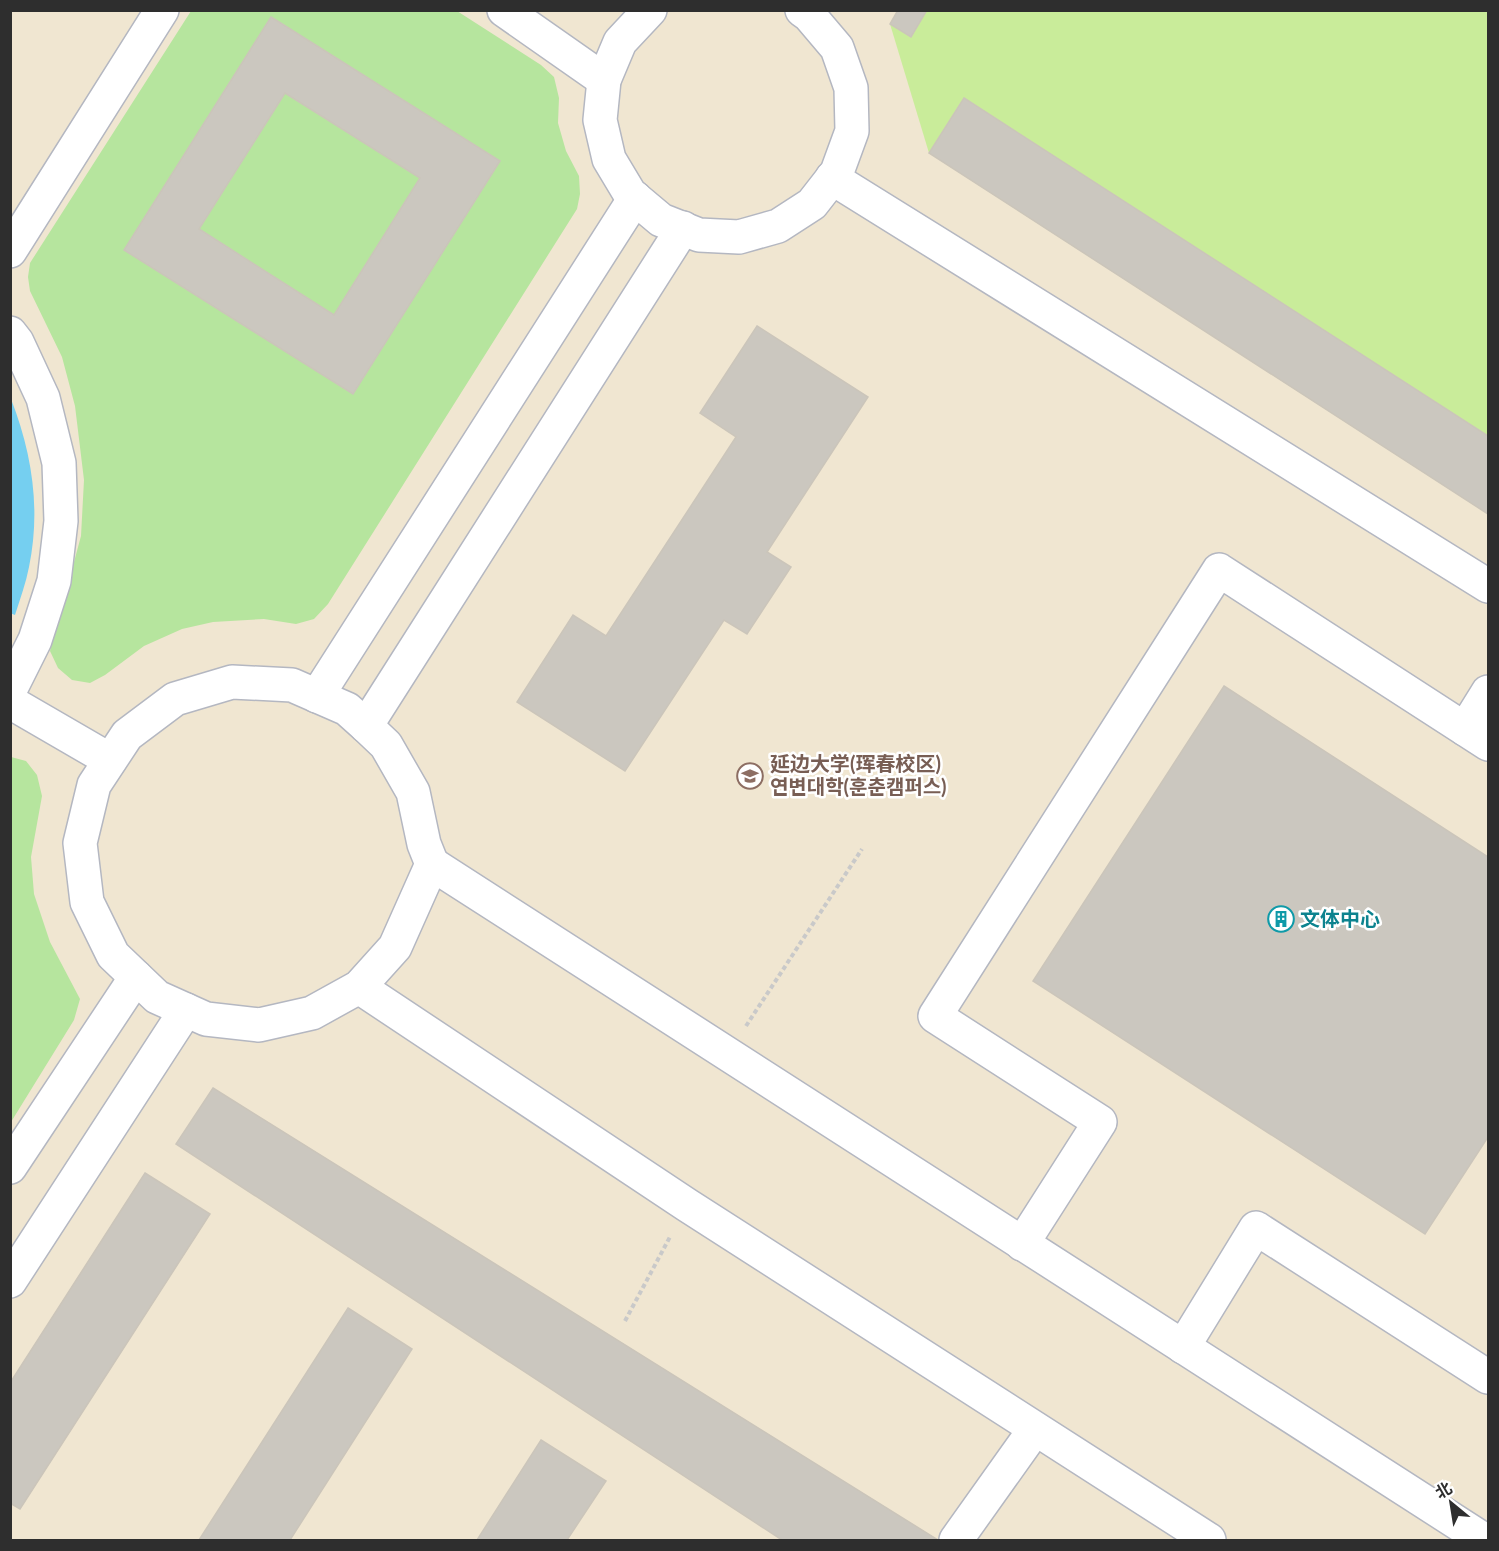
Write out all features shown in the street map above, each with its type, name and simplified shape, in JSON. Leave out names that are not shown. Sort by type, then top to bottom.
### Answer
[{"type":"lane","points":[[10,251],[162,10]]},
{"type":"lane","points":[[504,10],[604,80]]},
{"type":"lane","points":[[638,14],[620,42],[604,80],[600,120],[609,159],[630,194],[661,220],[699,235],[739,237],[778,226],[812,204],[837,172],[852,131],[851,88],[837,48],[821,18]]},
{"type":"lane","points":[[832,178],[1488,586]]},
{"type":"lane","points":[[317,696],[635,198]]},
{"type":"lane","points":[[366,726],[682,228]]},
{"type":"lane","points":[[10,333],[17,342],[43,398],[59,463],[61,521],[54,581],[35,640],[10,690]]},
{"type":"lane","points":[[1022,1244],[1101,1122],[935,1016],[1219,570],[1477,736],[1488,692]]},
{"type":"lane","points":[[432,864],[395,947],[359,987],[312,1013],[259,1025],[206,1019],[157,997],[113,955],[87,902],[80,843],[94,785],[110,760],[127,735],[175,699],[232,682],[292,685],[347,709],[386,745],[413,792],[424,844],[432,864],[1484,1540]]},
{"type":"lane","points":[[10,702],[110,760]]},
{"type":"lane","points":[[10,1167],[136,977]]},
{"type":"lane","points":[[359,987],[687,1205],[1209,1540]]},
{"type":"lane","points":[[10,1281],[186,1010]]},
{"type":"lane","points":[[1183,1347],[1256,1228],[1488,1377]]},
{"type":"lane","points":[[956,1540],[1035,1429]]},
{"type":"path","points":[[728,1055],[862,849]]},
{"type":"path","points":[[625,1321],[687,1205]]},
{"type":"shaded area","name":"延边大学(珲春校区) 연변대학(훈춘캠퍼스)","points":[[11,11],[1488,11],[1488,1540],[11,1540]]},
{"type":"green space","points":[[898,10],[1488,11],[1488,514],[929,153],[890,24]]},
{"type":"green space","points":[[191,11],[457,11],[541,65],[554,77],[559,98],[558,123],[566,151],[579,176],[580,194],[577,209],[328,604],[314,619],[296,624],[264,619],[213,622],[182,629],[144,646],[105,675],[90,683],[72,680],[58,668],[50,651],[81,536],[84,480],[75,406],[62,357],[30,291],[28,277],[30,263]]},
{"type":"green space","points":[[11,757],[26,761],[37,775],[42,796],[31,857],[34,894],[50,942],[80,999],[74,1020],[11,1122]]},
{"type":"water","points":[[11,399],[29,461],[34,503],[33,545],[25,585],[15,615],[10,613]]},
{"type":"building","points":[[898,10],[927,10],[911,37],[890,24]]},
{"type":"building","points":[[271,17],[500,161],[353,394],[124,250]],"holes":[[[285,93],[420,178],[334,315],[199,229]]]},
{"type":"building","points":[[964,98],[1488,436],[1488,514],[929,153]]},
{"type":"building","points":[[757,326],[868,397],[767,552],[791,567],[747,634],[724,620],[625,771],[517,702],[573,615],[606,636],[736,437],[700,413]]},
{"type":"building","name":"文体中心","points":[[1224,686],[1488,857],[1488,1137],[1425,1234],[1033,981]]},
{"type":"building","points":[[213,1088],[938,1540],[782,1540],[176,1144]]},
{"type":"building","points":[[145,1173],[210,1214],[20,1509],[10,1503],[10,1383]]},
{"type":"building","points":[[348,1308],[412,1349],[290,1540],[199,1540]]},
{"type":"building","points":[[541,1440],[606,1481],[567,1540],[477,1540]]},
{"type":"place","name":"延边大学(珲春校区) 연변대학(훈춘캠퍼스)","points":[[750,776]]},
{"type":"place","name":"文体中心","points":[[1281,919]]}]
